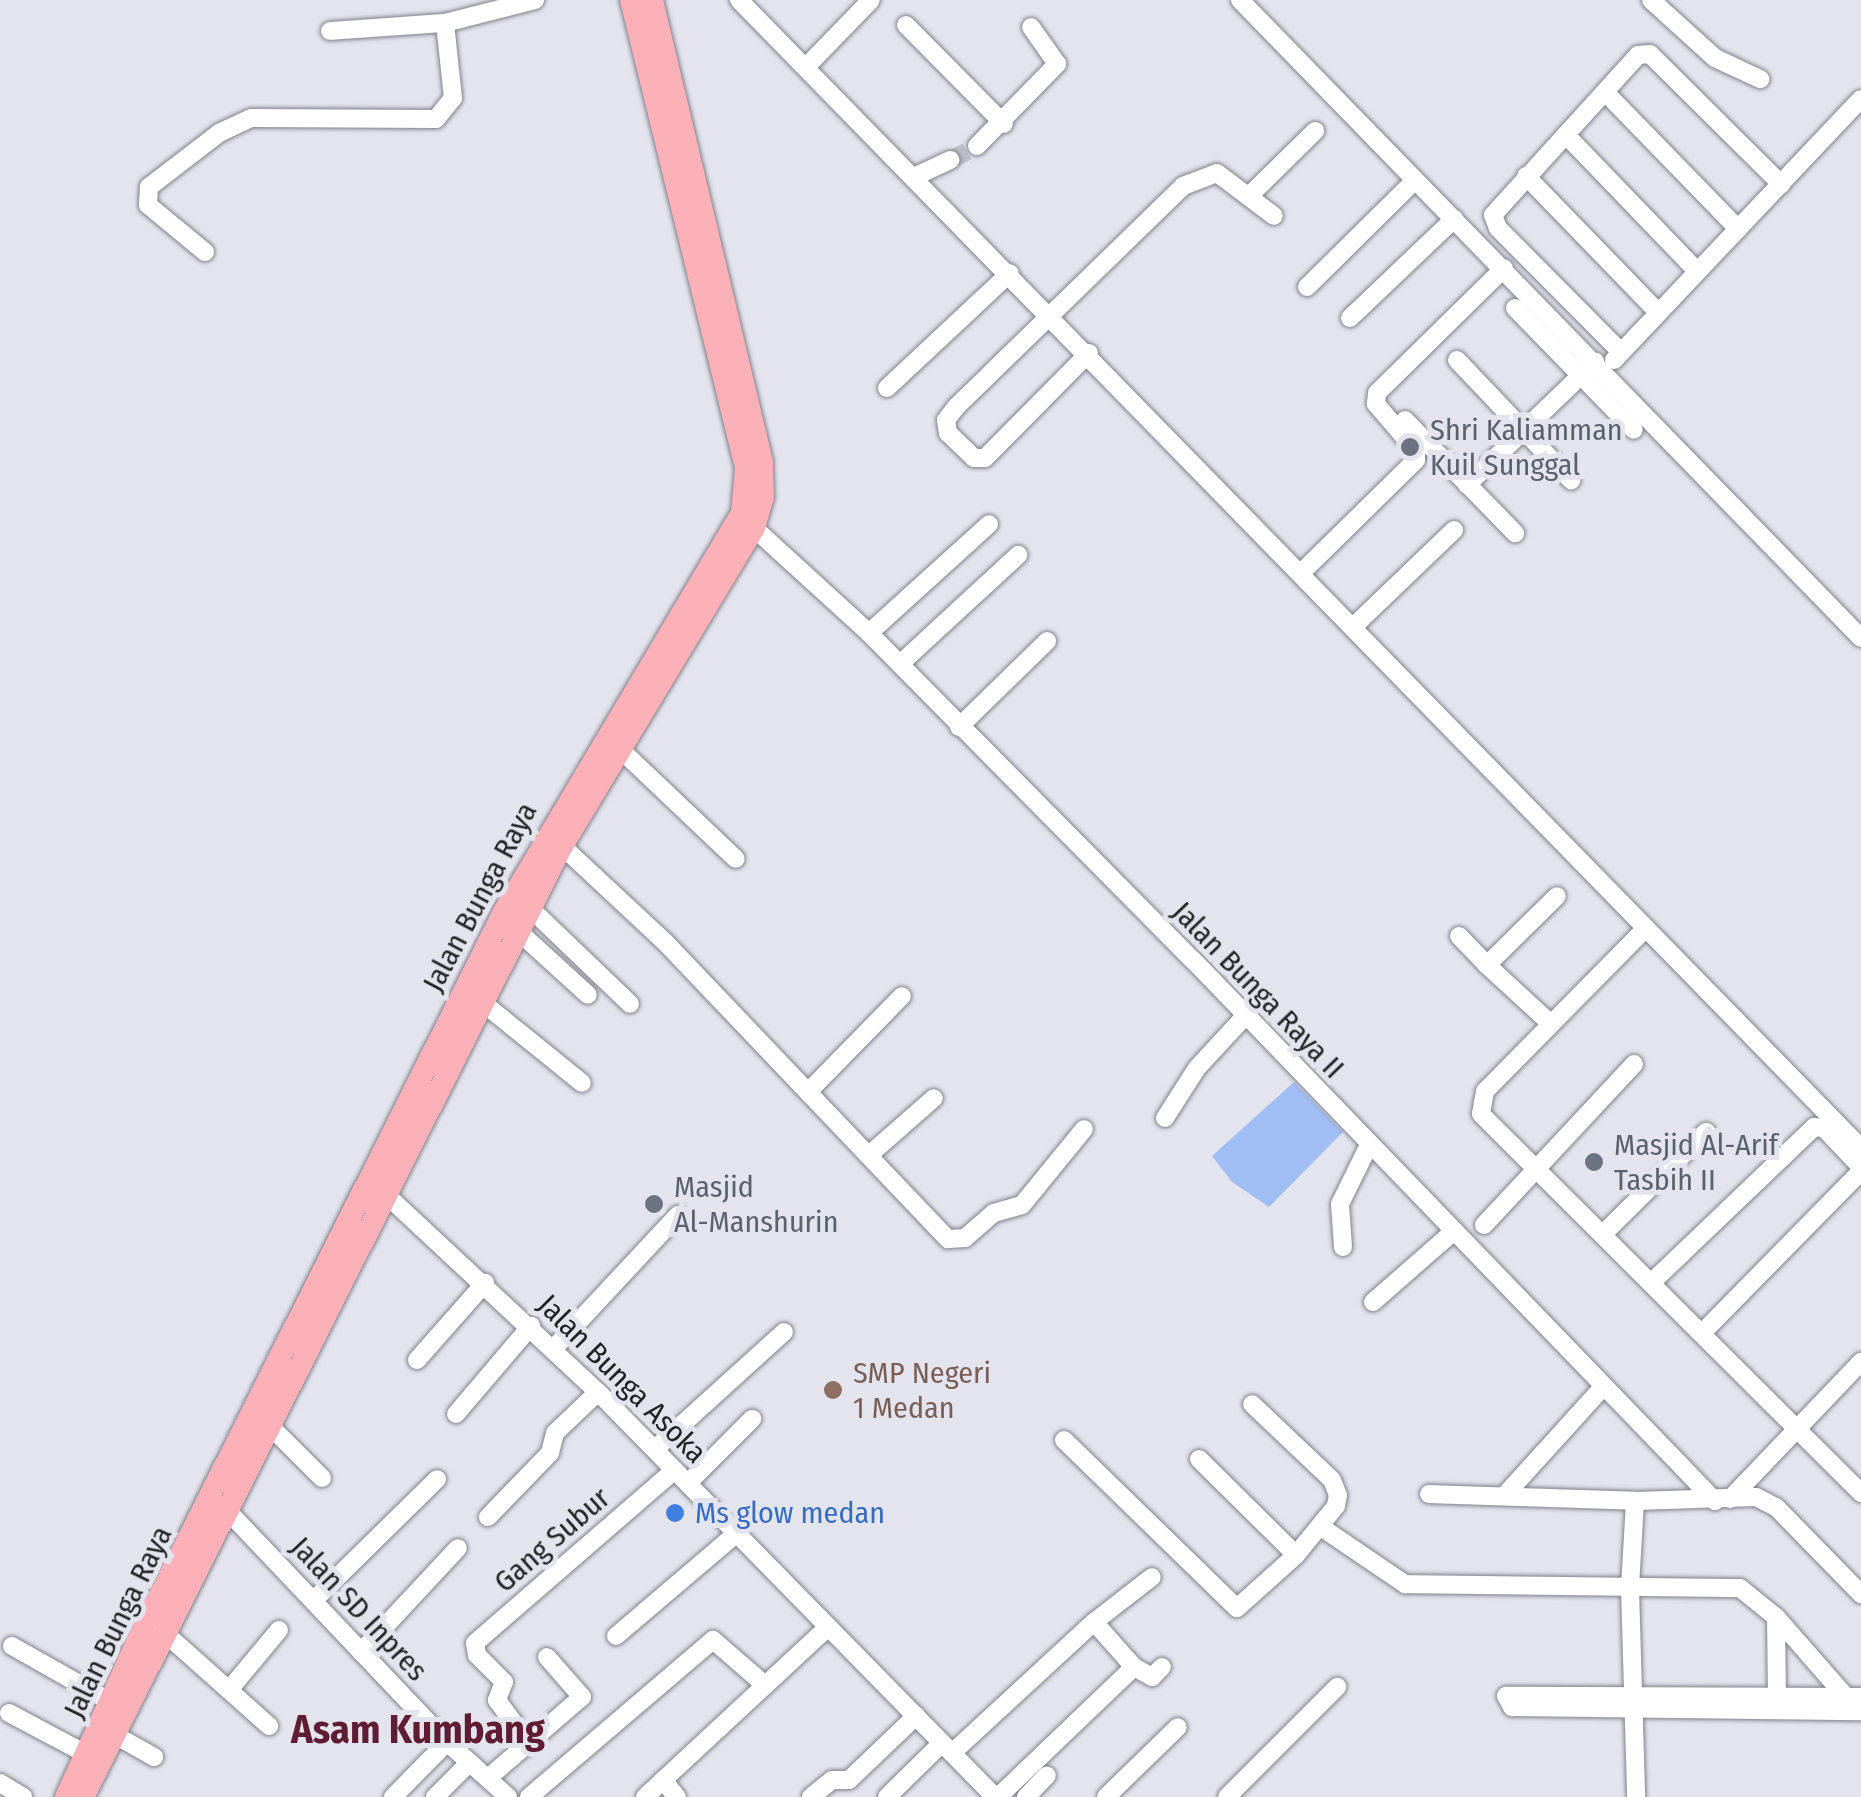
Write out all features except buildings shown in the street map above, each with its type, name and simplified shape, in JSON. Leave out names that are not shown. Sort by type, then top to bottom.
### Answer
[{"type":"main road","name":"Jalan Bunga Raya","points":[[222,1505],[269,1426],[504,912],[754,528],[763,498],[762,462],[631,0]]},
{"type":"main road","name":"Jalan Bunga Raya","points":[[66,1797],[111,1702],[222,1505],[379,1188],[483,1004],[746,496],[746,468],[652,0]]},
{"type":"main road","name":"Jalan Bunga Raya","points":[[84,1797],[115,1735],[157,1626]]},
{"type":"street","points":[[330,31],[444,24],[535,0]]},
{"type":"street","points":[[738,0],[1052,314],[1861,1148]]},
{"type":"street","points":[[806,67],[871,0]]},
{"type":"street","points":[[1240,0],[1861,638]]},
{"type":"street","points":[[1651,0],[1715,58],[1760,79]]},
{"type":"street","points":[[204,252],[148,204],[148,187],[219,133],[252,118],[436,119],[453,98],[444,24]]},
{"type":"street","points":[[906,25],[1004,124]]},
{"type":"street","points":[[977,146],[1004,124],[1056,64],[1031,27]]},
{"type":"street","points":[[1621,352],[1493,221],[1496,208],[1638,56],[1650,54],[1781,184]]},
{"type":"street","points":[[1605,92],[1738,229]]},
{"type":"street","points":[[1467,484],[1581,376],[1621,352],[1861,99]]},
{"type":"street","points":[[1251,194],[1314,131]]},
{"type":"street","points":[[1567,136],[1698,271]]},
{"type":"street","points":[[916,176],[951,160]]},
{"type":"street","points":[[1090,353],[984,458],[974,458],[948,433],[950,413],[1196,177],[1217,174],[1251,194],[1274,216]]},
{"type":"street","points":[[1526,176],[1658,312]]},
{"type":"street","points":[[1308,286],[1414,181]]},
{"type":"street","points":[[1350,318],[1454,219]]},
{"type":"street","points":[[1302,572],[1416,460],[1416,451],[1376,404],[1377,393],[1504,268]]},
{"type":"street","points":[[887,388],[1010,273]]},
{"type":"street","points":[[1516,308],[1634,430]]},
{"type":"street","points":[[1457,360],[1571,480]]},
{"type":"street","points":[[1405,420],[1514,533]]},
{"type":"street","points":[[870,634],[989,524]]},
{"type":"street","name":"Jalan Bunga Raya II","points":[[754,528],[900,664],[1246,1016],[1602,1388],[1723,1500]]},
{"type":"street","points":[[1352,627],[1454,530]]},
{"type":"street","points":[[900,664],[1018,554]]},
{"type":"street","points":[[959,727],[1047,641]]},
{"type":"street","points":[[622,735],[736,859]]},
{"type":"street","points":[[562,846],[664,941],[948,1239],[958,1241],[994,1214],[1022,1206],[1084,1130]]},
{"type":"street","points":[[1487,964],[1557,896]]},
{"type":"street","points":[[531,909],[630,1004]]},
{"type":"street","points":[[1646,928],[1480,1099],[1481,1114],[1861,1493]]},
{"type":"street","points":[[520,932],[588,995]]},
{"type":"street","points":[[1459,936],[1550,1023]]},
{"type":"street","points":[[808,1092],[902,996]]},
{"type":"street","points":[[483,1004],[582,1082]]},
{"type":"street","points":[[1165,1118],[1198,1068],[1246,1016]]},
{"type":"street","points":[[1484,1225],[1634,1064]]},
{"type":"street","points":[[869,1156],[934,1098]]},
{"type":"street","points":[[1652,1282],[1814,1126],[1824,1128],[1861,1169],[1702,1333]]},
{"type":"street","points":[[1604,1234],[1706,1132]]},
{"type":"street","points":[[1343,1247],[1340,1204],[1370,1144]]},
{"type":"street","name":"Jalan Bunga Asoka","points":[[379,1188],[554,1348],[991,1795]]},
{"type":"street","points":[[554,1348],[678,1215]]},
{"type":"street","points":[[1374,1302],[1454,1231]]},
{"type":"street","points":[[417,1360],[485,1284]]},
{"type":"street","points":[[456,1414],[531,1326]]},
{"type":"street","points":[[655,1449],[784,1332]]},
{"type":"street","points":[[1723,1500],[1857,1375]]},
{"type":"street","points":[[1506,1494],[1602,1388]]},
{"type":"street","points":[[488,1517],[550,1453],[555,1433],[598,1392]]},
{"type":"street","points":[[1064,1440],[1233,1607],[1296,1555],[1336,1506],[1332,1480],[1252,1404]]},
{"type":"street","points":[[682,1476],[752,1419]]},
{"type":"street","points":[[269,1426],[322,1478]]},
{"type":"street","points":[[1199,1458],[1296,1555]]},
{"type":"street","name":"Gang Subur","points":[[530,1745],[497,1700],[502,1679],[478,1654],[475,1642],[682,1476]]},
{"type":"street","points":[[315,1599],[437,1479]]},
{"type":"street","points":[[1428,1494],[1635,1501],[1766,1499],[1861,1594]]},
{"type":"street","points":[[1635,1501],[1630,1589],[1636,1797]]},
{"type":"street","name":"Jalan SD Inpres","points":[[222,1505],[447,1742],[508,1797]]},
{"type":"street","points":[[1321,1527],[1397,1582],[1740,1588],[1776,1618],[1856,1702]]},
{"type":"street","points":[[616,1636],[737,1533]]},
{"type":"street","points":[[361,1652],[458,1548]]},
{"type":"street","points":[[888,1797],[1152,1577]]},
{"type":"street","points":[[1776,1618],[1777,1696]]},
{"type":"street","points":[[1094,1622],[1134,1667],[1152,1678],[1162,1667]]},
{"type":"street","points":[[157,1626],[270,1726]]},
{"type":"street","points":[[644,1797],[828,1626]]},
{"type":"street","points":[[229,1690],[279,1630]]},
{"type":"street","points":[[528,1797],[713,1640],[766,1685]]},
{"type":"street","points":[[12,1646],[111,1702]]},
{"type":"street","points":[[488,1778],[582,1696],[547,1658]]},
{"type":"street","points":[[991,1795],[1134,1667]]},
{"type":"street","points":[[1227,1797],[1337,1688]]},
{"type":"street","points":[[1856,1702],[1633,1702],[1510,1692],[1506,1702],[1512,1707],[1633,1702],[1777,1696],[1856,1702]]},
{"type":"street","points":[[10,1714],[86,1754]]},
{"type":"street","points":[[811,1797],[832,1780],[849,1780],[916,1716]]},
{"type":"street","points":[[1106,1797],[1178,1727]]},
{"type":"street","points":[[115,1735],[154,1757]]},
{"type":"street","points":[[393,1797],[447,1742]]},
{"type":"street","points":[[435,1797],[469,1762]]},
{"type":"street","points":[[1026,1797],[1046,1776]]},
{"type":"street","points":[[663,1780],[677,1797]]},
{"type":"street","points":[[0,1783],[23,1797]]},
{"type":"water","points":[[1294,1082],[1343,1132],[1269,1207],[1232,1182],[1212,1156]]},
{"type":"tunnel","points":[[951,160],[977,146]]},
{"type":"place","name":"Shri Kaliamman Kuil Sunggal","points":[[1410,447]]},
{"type":"place","name":"Masjid Al-Arif Tasbih II","points":[[1594,1162]]},
{"type":"place","name":"Masjid Al-Manshurin","points":[[654,1204]]},
{"type":"place","name":"SMP Negeri 1 Medan","points":[[833,1390]]},
{"type":"place","name":"Ms glow medan","points":[[675,1513]]},
{"type":"district","name":"Asam Kumbang","points":[[418,1730]]}]
